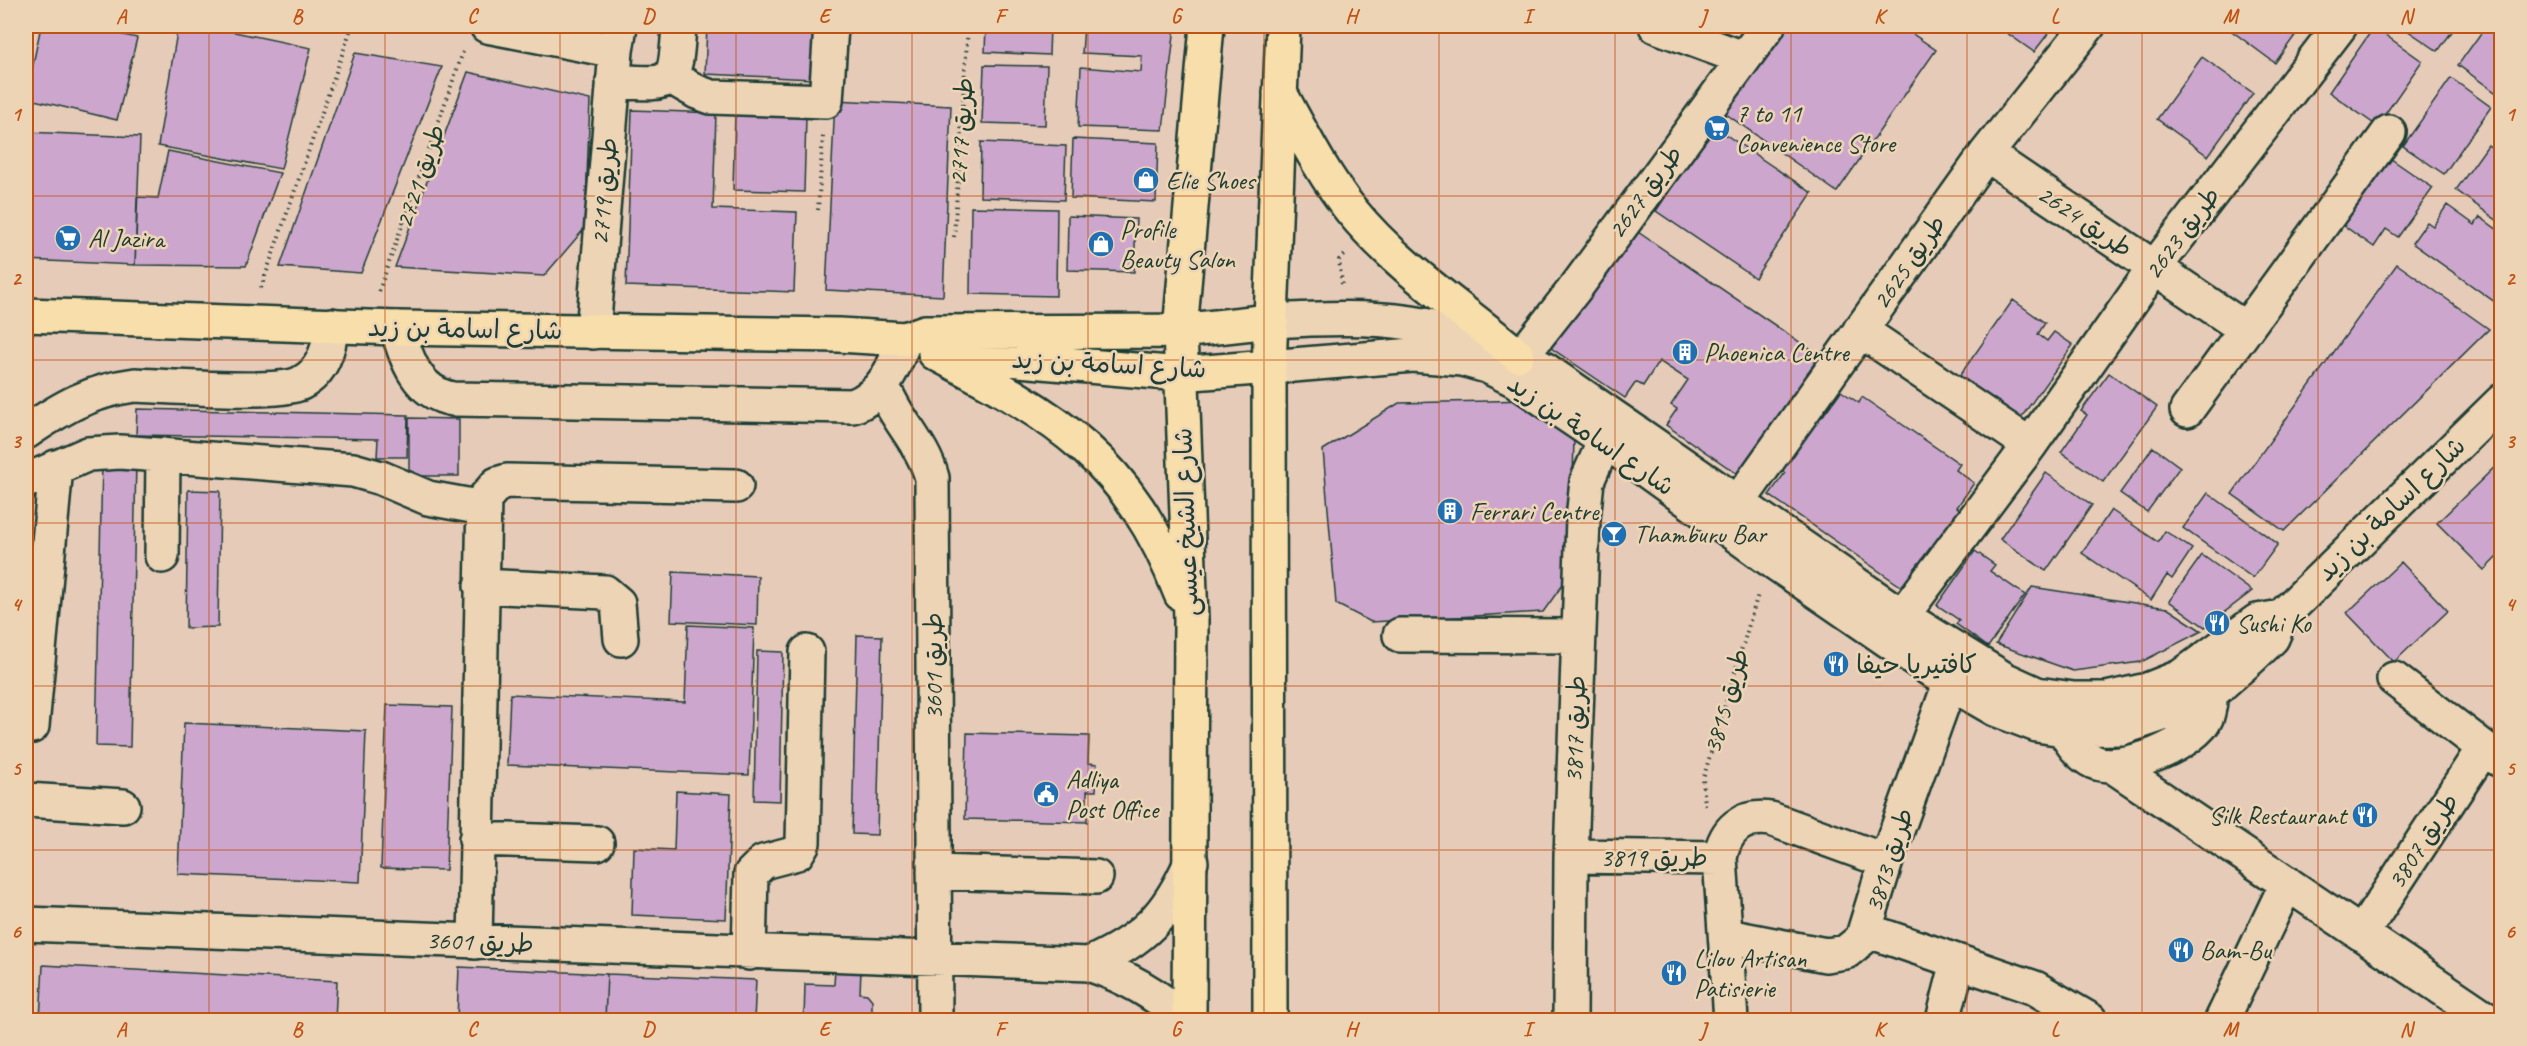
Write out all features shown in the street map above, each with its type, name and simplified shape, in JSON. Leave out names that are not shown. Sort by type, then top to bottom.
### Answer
[{"type":"main road","name":"شارع الشيخ عيسى","points":[[1187,1020],[1191,862],[1191,619],[1180,331],[1207,26]]},
{"type":"main road","points":[[1270,1020],[1269,366],[1283,26]]},
{"type":"main road","points":[[1280,93],[1316,158],[1351,210],[1407,267],[1519,356]]},
{"type":"main road","name":"شارع اسامة بن زيد","points":[[26,315],[593,332],[839,334],[906,339],[925,332],[1180,331],[1270,321]]},
{"type":"main road","name":"شارع اسامة بن زيد","points":[[906,339],[921,350],[935,353],[1180,374],[1269,366]]},
{"type":"main road","points":[[935,353],[1017,396],[1062,426],[1102,462],[1136,504],[1164,550],[1191,619]]},
{"type":"street","points":[[476,37],[612,46],[656,84],[671,77],[675,69],[679,26]]},
{"type":"street","points":[[671,77],[697,93],[711,97],[826,101],[831,26]]},
{"type":"street","points":[[1656,26],[1743,58]]},
{"type":"street","name":"طريق 2627","points":[[1519,356],[1577,286],[1768,26]]},
{"type":"street","name":"طريق 2625","points":[[1728,515],[1986,154],[2088,26]]},
{"type":"street","name":"طريق 2623","points":[[1902,616],[2030,445],[2155,267],[2340,26]]},
{"type":"street","name":"طريق 2719","points":[[593,332],[612,46]]},
{"type":"street","points":[[2187,410],[2244,328],[2389,132]]},
{"type":"street","name":"طريق 2624","points":[[1986,154],[2244,328]]},
{"type":"street","name":"شارع اسامة بن زيد","points":[[1270,321],[1346,317],[1397,319],[1469,335],[1544,369],[1609,430]]},
{"type":"street","points":[[26,432],[66,405],[113,388],[135,385],[287,389],[314,374],[329,346],[332,325]]},
{"type":"street","points":[[382,327],[409,362],[419,381],[433,392],[453,399],[839,407],[864,402],[883,386],[906,339]]},
{"type":"street","points":[[1860,330],[2030,445]]},
{"type":"street","name":"شارع اسامة بن زيد","points":[[1269,366],[1413,355],[1462,359],[1487,366],[1609,430],[1728,515],[1902,616],[1947,646],[2004,679],[2037,694],[2074,699],[2106,699],[2147,690],[2180,677],[2257,621],[2281,617]]},
{"type":"street","name":"طريق 3601","points":[[883,386],[895,414],[923,451],[932,478],[935,1020]]},
{"type":"street","name":"شارع اسامة بن زيد","points":[[1728,515],[1768,558],[1950,683],[1995,709],[2037,724],[2062,729],[2121,728],[2162,717],[2211,693],[2272,638],[2281,617],[2502,401]]},
{"type":"street","name":"طريق 3817","points":[[1570,1020],[1571,856],[1578,636],[1587,481],[1609,430]]},
{"type":"street","points":[[26,481],[72,460],[104,452],[163,455],[353,470],[381,478],[428,498],[483,508]]},
{"type":"street","points":[[162,556],[163,455]]},
{"type":"street","points":[[32,726],[56,467]]},
{"type":"street","points":[[475,942],[483,508],[489,490],[507,481],[736,486]]},
{"type":"street","points":[[481,586],[605,592],[618,603],[621,639]]},
{"type":"street","points":[[1400,635],[1578,636]]},
{"type":"street","name":"طريق 3813","points":[[1727,936],[1836,955],[1855,947],[1866,930],[1886,861],[1950,683],[1952,667],[1947,646]]},
{"type":"street","points":[[750,953],[751,874],[763,862],[797,853],[803,843],[807,652]]},
{"type":"street","points":[[2113,766],[2174,746],[2194,732],[2206,717],[2211,693],[2204,660]]},
{"type":"street","points":[[2394,679],[2492,755]]},
{"type":"street","points":[[2062,729],[2076,749],[2094,762],[2113,766],[2362,933],[2473,1016]]},
{"type":"street","name":"طريق 3807","points":[[2362,933],[2492,755]]},
{"type":"street","points":[[26,800],[123,806]]},
{"type":"street","name":"طريق 3819","points":[[1571,856],[1722,849],[1731,829],[1743,821],[1756,817],[1771,819],[1886,861]]},
{"type":"street","points":[[476,839],[597,843]]},
{"type":"street","points":[[1722,849],[1731,1020]]},
{"type":"street","points":[[1089,964],[1116,952],[1148,928],[1162,914],[1179,889],[1191,862]]},
{"type":"street","points":[[934,872],[1096,877]]},
{"type":"street","points":[[2222,1020],[2287,883]]},
{"type":"street","name":"طريق 3601","points":[[26,924],[1089,964],[1117,973],[1143,987],[1187,1020]]},
{"type":"street","points":[[1866,930],[2035,988],[2090,1020]]},
{"type":"street","points":[[1943,1020],[1958,962]]},
{"type":"path","points":[[249,322],[352,26]]},
{"type":"path","name":"طريق 2717","points":[[954,237],[968,26]]},
{"type":"path","name":"طريق 2721","points":[[382,327],[476,37]]},
{"type":"path","points":[[818,210],[826,101]]},
{"type":"path","name":"طريق 3815","points":[[1722,849],[1707,812],[1703,779],[1768,558]]},
{"type":"building","points":[[41,26],[84,26],[137,38],[117,120],[26,98]]},
{"type":"building","points":[[178,26],[206,26],[311,48],[281,169],[158,146]]},
{"type":"building","points":[[707,26],[814,26],[812,79],[705,74]]},
{"type":"building","points":[[986,26],[1050,26],[1049,55],[985,52]]},
{"type":"building","points":[[1084,26],[1175,26],[1163,130],[1078,127],[1081,67],[1141,72],[1142,56],[1082,53]]},
{"type":"building","points":[[1778,26],[1901,26],[1936,50],[1837,192],[1719,109]]},
{"type":"building","points":[[1997,26],[2054,26],[2034,52]]},
{"type":"building","points":[[2225,26],[2302,26],[2275,63]]},
{"type":"building","points":[[2401,26],[2456,26],[2438,51]]},
{"type":"building","points":[[2486,26],[2502,26],[2502,97],[2458,65]]},
{"type":"building","points":[[2374,27],[2422,61],[2377,126],[2329,92]]},
{"type":"building","points":[[355,53],[442,67],[361,273],[280,267]]},
{"type":"building","points":[[2202,57],[2253,93],[2208,156],[2157,119]]},
{"type":"building","points":[[984,65],[1047,66],[1045,125],[982,123]]},
{"type":"building","points":[[468,72],[590,100],[585,228],[544,276],[395,267]]},
{"type":"building","points":[[2451,78],[2491,107],[2444,174],[2403,146]]},
{"type":"building","points":[[835,100],[951,106],[943,296],[826,290]]},
{"type":"building","points":[[632,110],[716,113],[713,209],[797,212],[794,292],[626,286]]},
{"type":"building","points":[[735,114],[806,117],[804,192],[733,190]]},
{"type":"building","points":[[1713,126],[1812,193],[1755,278],[1656,211]]},
{"type":"building","points":[[26,132],[140,137],[135,265],[26,260]]},
{"type":"building","points":[[1073,139],[1158,143],[1156,202],[1071,198]]},
{"type":"building","points":[[981,142],[1066,146],[1064,200],[980,197]]},
{"type":"building","points":[[2488,145],[2502,155],[2502,224],[2456,190]]},
{"type":"building","points":[[168,151],[280,173],[246,266],[135,265],[137,197],[158,198]]},
{"type":"building","points":[[2384,154],[2433,188],[2398,237],[2386,229],[2374,247],[2343,225],[2360,201],[2354,197]]},
{"type":"building","points":[[2447,205],[2475,225],[2480,217],[2502,233],[2502,307],[2412,243],[2427,222],[2433,226]]},
{"type":"building","points":[[971,207],[1057,209],[1056,296],[970,294]]},
{"type":"building","name":"Profile Beauty Salon","points":[[1068,216],[1136,219],[1134,272],[1067,270]]},
{"type":"building","name":"Phoenica Centre","points":[[1632,228],[1820,356],[1807,373],[1816,380],[1739,475],[1666,425],[1677,409],[1671,405],[1688,380],[1659,361],[1643,386],[1636,382],[1625,398],[1551,348],[1563,332],[1556,327]]},
{"type":"building","points":[[2397,264],[2489,329],[2284,531],[2232,494]]},
{"type":"building","points":[[2013,300],[2045,323],[2038,334],[2047,341],[2054,332],[2073,345],[2013,429],[1953,385]]},
{"type":"building","points":[[2109,373],[2157,407],[2103,482],[2061,452],[2087,415],[2081,411]]},
{"type":"building","points":[[1841,391],[1859,403],[1862,397],[1960,464],[1956,470],[1974,483],[1957,507],[1962,511],[1921,571],[1916,567],[1902,587],[1769,495],[1785,473],[1780,469],[1818,414],[1822,417]]},
{"type":"building","name":"Ferrari Centre","points":[[1533,400],[1574,436],[1571,573],[1543,612],[1371,622],[1336,604],[1323,450],[1399,403]]},
{"type":"building","points":[[137,409],[408,415],[407,457],[377,457],[378,439],[136,435]]},
{"type":"building","points":[[409,418],[459,419],[459,476],[409,476]]},
{"type":"building","points":[[2153,447],[2180,467],[2147,512],[2120,493]]},
{"type":"building","points":[[2502,460],[2502,552],[2484,570],[2437,523]]},
{"type":"building","points":[[102,461],[136,462],[130,747],[96,746]]},
{"type":"building","points":[[2046,473],[2092,505],[2046,571],[2000,539]]},
{"type":"building","points":[[188,490],[220,491],[218,627],[186,628]]},
{"type":"building","points":[[2208,493],[2278,544],[2253,578],[2183,528]]},
{"type":"building","points":[[2111,510],[2158,542],[2165,531],[2192,549],[2172,579],[2167,575],[2151,600],[2082,553]]},
{"type":"building","points":[[1975,551],[1995,565],[1990,571],[2025,595],[1988,647],[1956,624],[1959,620],[1937,605]]},
{"type":"building","points":[[2202,555],[2252,591],[2205,627],[2169,601]]},
{"type":"building","points":[[2401,562],[2448,611],[2394,662],[2347,613]]},
{"type":"building","points":[[673,572],[758,576],[757,625],[671,621]]},
{"type":"building","points":[[2032,587],[2167,608],[2202,631],[2141,662],[2073,671],[1996,644]]},
{"type":"building","points":[[688,625],[754,628],[749,775],[507,765],[510,694],[685,702]]},
{"type":"building","points":[[857,635],[882,636],[877,835],[852,834]]},
{"type":"building","points":[[757,651],[783,652],[780,801],[754,800]]},
{"type":"building","points":[[387,705],[452,707],[446,870],[381,868]]},
{"type":"building","points":[[184,723],[366,731],[360,882],[178,874]]},
{"type":"building","points":[[967,733],[1089,736],[1088,763],[1097,764],[1096,791],[1087,791],[1087,822],[965,819]]},
{"type":"building","points":[[676,791],[731,794],[726,919],[632,915],[634,848],[674,850]]},
{"type":"building","points":[[43,965],[337,981],[335,1020],[40,1020]]},
{"type":"building","points":[[459,967],[607,974],[605,1020],[457,1020]]},
{"type":"building","points":[[835,969],[861,970],[860,993],[867,994],[872,1000],[872,1014],[866,1019],[858,1020],[804,1020],[805,984],[834,985]]},
{"type":"building","points":[[607,974],[756,980],[754,1020],[605,1020]]},
{"type":"place","name":"7 to 11 Convenience Store","points":[[1717,128]]},
{"type":"place","name":"Elie Shoes","points":[[1146,180]]},
{"type":"place","name":"Al Jazira","points":[[68,238]]},
{"type":"place","name":"Profile Beauty Salon","points":[[1101,244]]},
{"type":"place","name":"Phoenica Centre","points":[[1685,352]]},
{"type":"place","name":"Ferrari Centre","points":[[1450,511]]},
{"type":"place","name":"Thamburu Bar","points":[[1614,534]]},
{"type":"place","name":"Sushi Ko","points":[[2217,623]]},
{"type":"place","name":"كافتيريا حيفا","points":[[1836,664]]},
{"type":"place","name":"Adliya Post Office","points":[[1046,794]]},
{"type":"place","name":"Silk Restaurant","points":[[2365,815]]},
{"type":"place","name":"Bam-Bu","points":[[2181,950]]},
{"type":"place","name":"Lilou Artisan Patisierie","points":[[1674,973]]}]
